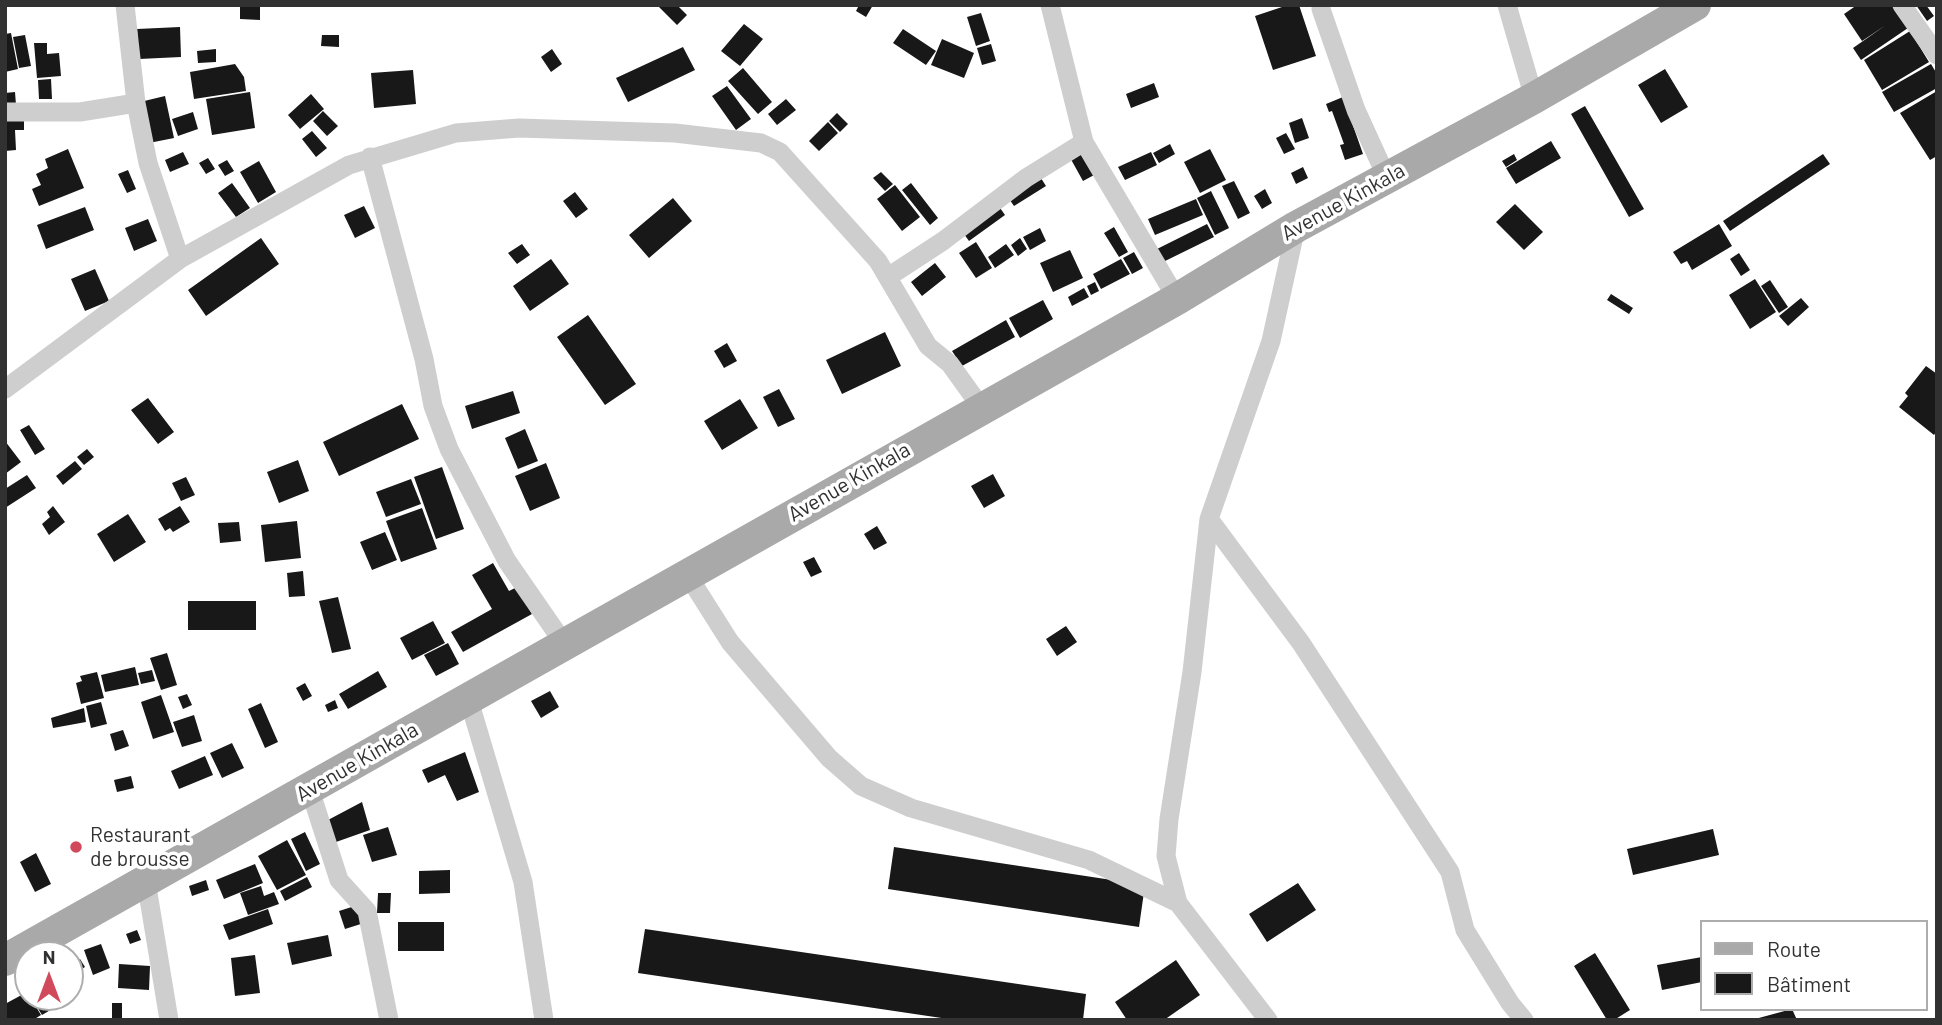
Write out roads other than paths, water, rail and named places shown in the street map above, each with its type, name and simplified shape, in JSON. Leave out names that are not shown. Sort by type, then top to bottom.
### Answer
[{"type":"main road","name":"Avenue Kinkala","points":[[5,960],[310,790],[468,697],[565,645],[981,407],[1177,299],[1296,227],[1534,98],[1695,5]]},
{"type":"street","points":[[125,5],[136,103],[148,163],[180,259]]},
{"type":"street","points":[[1050,5],[1084,142],[1177,299]]},
{"type":"street","points":[[1507,5],[1534,98]]},
{"type":"street","points":[[1902,5],[1937,55]]},
{"type":"street","points":[[1321,9],[1356,110],[1387,178]]},
{"type":"street","points":[[5,112],[80,112],[136,103]]},
{"type":"street","points":[[5,389],[180,259],[349,165],[456,133],[519,128],[675,133],[761,143],[780,152],[878,261],[928,346],[950,364],[981,407]]},
{"type":"street","points":[[888,277],[943,241],[1026,178],[1084,142]]},
{"type":"street","points":[[370,157],[419,337],[433,407],[449,449],[507,561],[565,645]]},
{"type":"street","points":[[1268,1020],[1178,903],[1166,856],[1169,819],[1192,672],[1209,519],[1272,341],[1296,227]]},
{"type":"street","points":[[1209,519],[1301,643],[1450,872],[1465,930],[1510,1003],[1524,1020]]},
{"type":"street","points":[[687,574],[730,642],[830,758],[861,786],[911,808],[1089,860],[1178,903]]},
{"type":"street","points":[[468,697],[523,882],[531,917],[544,1020]]},
{"type":"street","points":[[310,790],[339,880],[367,911],[389,1020]]},
{"type":"street","points":[[146,881],[169,1020]]},
{"type":"place","name":"Restaurant de brousse","points":[[76,847]]}]
